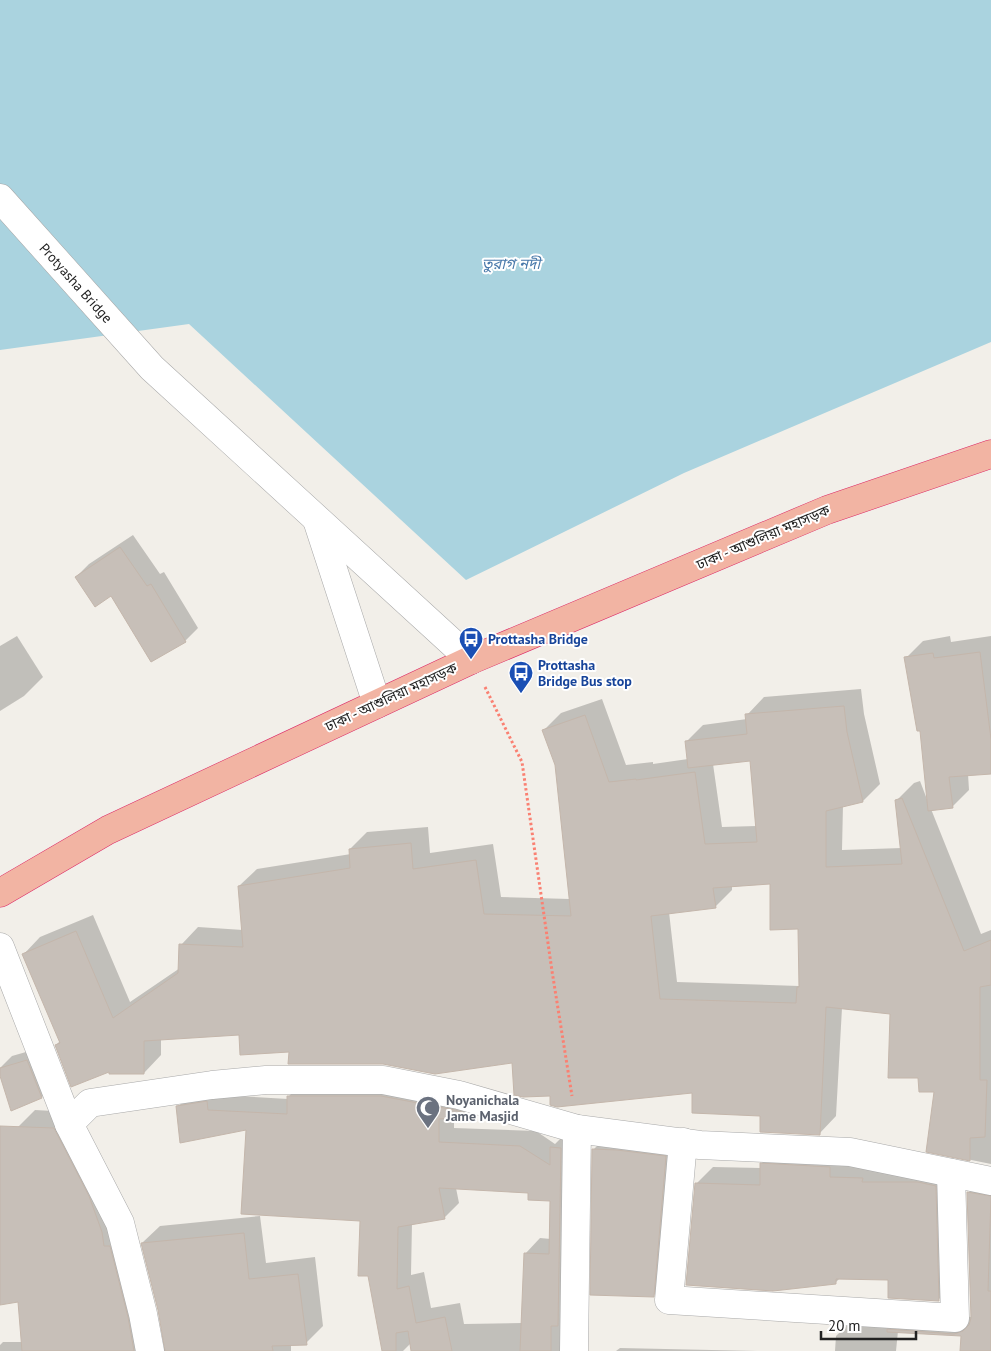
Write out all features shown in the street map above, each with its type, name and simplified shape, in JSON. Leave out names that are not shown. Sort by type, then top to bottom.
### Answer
[{"type":"highway","name":"ঢাকা - আশুলিয়া মহাসড়ক","points":[[0,893],[108,830],[471,660],[827,510],[991,454]]},
{"type":"street","name":"Protyasha Bridge","points":[[0,198],[152,368],[471,660]]},
{"type":"street","points":[[317,519],[377,704]]},
{"type":"street","points":[[0,947],[69,1124],[120,1223],[144,1314],[150,1351]]},
{"type":"street","points":[[69,1124],[90,1103],[212,1085],[266,1080],[383,1080],[459,1095],[577,1129],[683,1142],[850,1152],[991,1180]]},
{"type":"street","points":[[574,1351],[577,1129]]},
{"type":"street","points":[[683,1142],[669,1300],[955,1318],[951,1173]]},
{"type":"path","points":[[471,660],[522,762],[577,1129]]},
{"type":"water","name":"তুরাগ নদী","points":[[0,0],[991,0],[991,342],[684,473],[466,580],[189,324],[0,350]]},
{"type":"building","points":[[120,547],[147,586],[151,584],[186,642],[151,662],[111,596],[95,607],[75,577]]},
{"type":"building","points":[[980,652],[991,739],[991,774],[949,777],[953,808],[928,811],[920,731],[917,731],[904,657],[933,653],[934,658]]},
{"type":"building","points":[[844,706],[847,732],[863,802],[826,811],[826,867],[902,864],[895,800],[902,798],[964,951],[991,940],[991,985],[980,987],[980,1080],[987,1080],[985,1137],[970,1138],[970,1161],[926,1152],[934,1092],[919,1092],[918,1078],[888,1078],[890,1014],[826,1007],[820,1135],[760,1132],[760,1116],[692,1113],[692,1093],[557,1107],[550,1105],[550,1096],[523,1097],[514,1095],[512,1063],[435,1074],[383,1064],[288,1064],[289,1052],[240,1055],[239,1035],[144,1041],[144,1074],[109,1074],[109,1072],[71,1087],[55,1045],[60,1043],[22,954],[76,931],[113,1018],[178,973],[179,944],[243,947],[238,886],[350,868],[349,849],[411,843],[413,869],[476,860],[484,914],[571,916],[555,765],[542,730],[585,715],[609,782],[695,772],[705,844],[757,842],[750,761],[688,768],[685,741],[747,734],[745,714]],"holes":[[[770,884],[770,930],[798,929],[799,987],[797,987],[796,1003],[660,999],[651,916],[716,908],[713,888]]]},
{"type":"building","points":[[27,1060],[42,1098],[11,1111],[0,1076],[0,1068]]},
{"type":"building","points":[[287,1096],[381,1096],[455,1110],[474,1116],[439,1119],[439,1142],[520,1146],[550,1165],[550,1147],[561,1148],[558,1326],[551,1326],[551,1351],[520,1351],[524,1253],[549,1254],[550,1201],[528,1200],[528,1193],[439,1188],[445,1219],[398,1227],[397,1289],[409,1286],[416,1323],[445,1317],[452,1351],[411,1351],[408,1331],[396,1333],[396,1351],[382,1351],[368,1276],[358,1276],[360,1221],[241,1214],[246,1130],[180,1143],[176,1106],[207,1101],[208,1110],[287,1114]]},
{"type":"building","points":[[0,1126],[54,1128],[89,1196],[102,1232],[104,1246],[110,1246],[128,1317],[134,1351],[22,1351],[18,1302],[0,1305]]},
{"type":"building","points":[[592,1149],[666,1156],[654,1297],[590,1295]]},
{"type":"building","points":[[760,1163],[830,1167],[830,1177],[863,1178],[862,1182],[918,1182],[936,1186],[939,1301],[888,1298],[888,1280],[836,1279],[836,1284],[773,1291],[686,1285],[695,1183],[760,1185]]},
{"type":"building","points":[[967,1192],[991,1196],[988,1291],[991,1291],[991,1351],[960,1351],[961,1336],[887,1332],[887,1329],[954,1334],[963,1331],[969,1325],[971,1318]]},
{"type":"building","points":[[244,1233],[249,1279],[298,1274],[307,1345],[272,1346],[273,1351],[165,1351],[158,1310],[141,1243]]},
{"type":"place","name":"Prottasha Bridge","points":[[471,660]]},
{"type":"place","name":"Prottasha Bridge Bus stop","points":[[521,694]]},
{"type":"place","name":"Noyanichala Jame Masjid","points":[[428,1129]]}]
